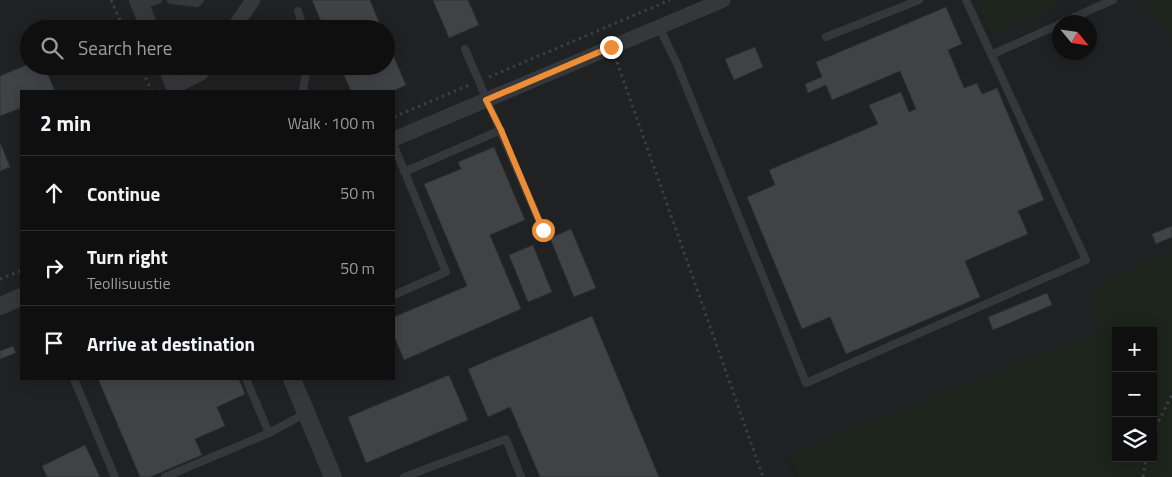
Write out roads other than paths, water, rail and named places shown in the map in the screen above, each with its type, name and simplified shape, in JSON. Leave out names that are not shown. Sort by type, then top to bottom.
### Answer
[{"type":"street","points":[[240,20],[254,0]]},
{"type":"street","points":[[395,139],[721,0]]},
{"type":"street","points":[[140,3],[147,20]]},
{"type":"street","points":[[170,75],[176,88],[196,75]]},
{"type":"street","points":[[0,306],[20,297]]},
{"type":"street","points":[[292,380],[333,477]]},
{"type":"lane","points":[[140,3],[158,0]]},
{"type":"lane","points":[[171,0],[197,3],[200,0]]},
{"type":"lane","points":[[826,37],[919,0]]},
{"type":"lane","points":[[660,27],[806,383],[1086,260],[966,0]]},
{"type":"lane","points":[[1079,15],[1113,0]]},
{"type":"lane","points":[[298,11],[301,20]]},
{"type":"lane","points":[[991,55],[1052,27]]},
{"type":"lane","points":[[465,49],[543,230]]},
{"type":"lane","points":[[303,90],[306,75]]},
{"type":"lane","points":[[404,172],[501,130]]},
{"type":"lane","points":[[395,149],[446,272],[395,295]]},
{"type":"lane","points":[[74,380],[115,477]]},
{"type":"lane","points":[[246,380],[269,433]]},
{"type":"lane","points":[[165,477],[269,433],[306,413]]},
{"type":"lane","points":[[404,477],[506,439],[521,477]]}]
